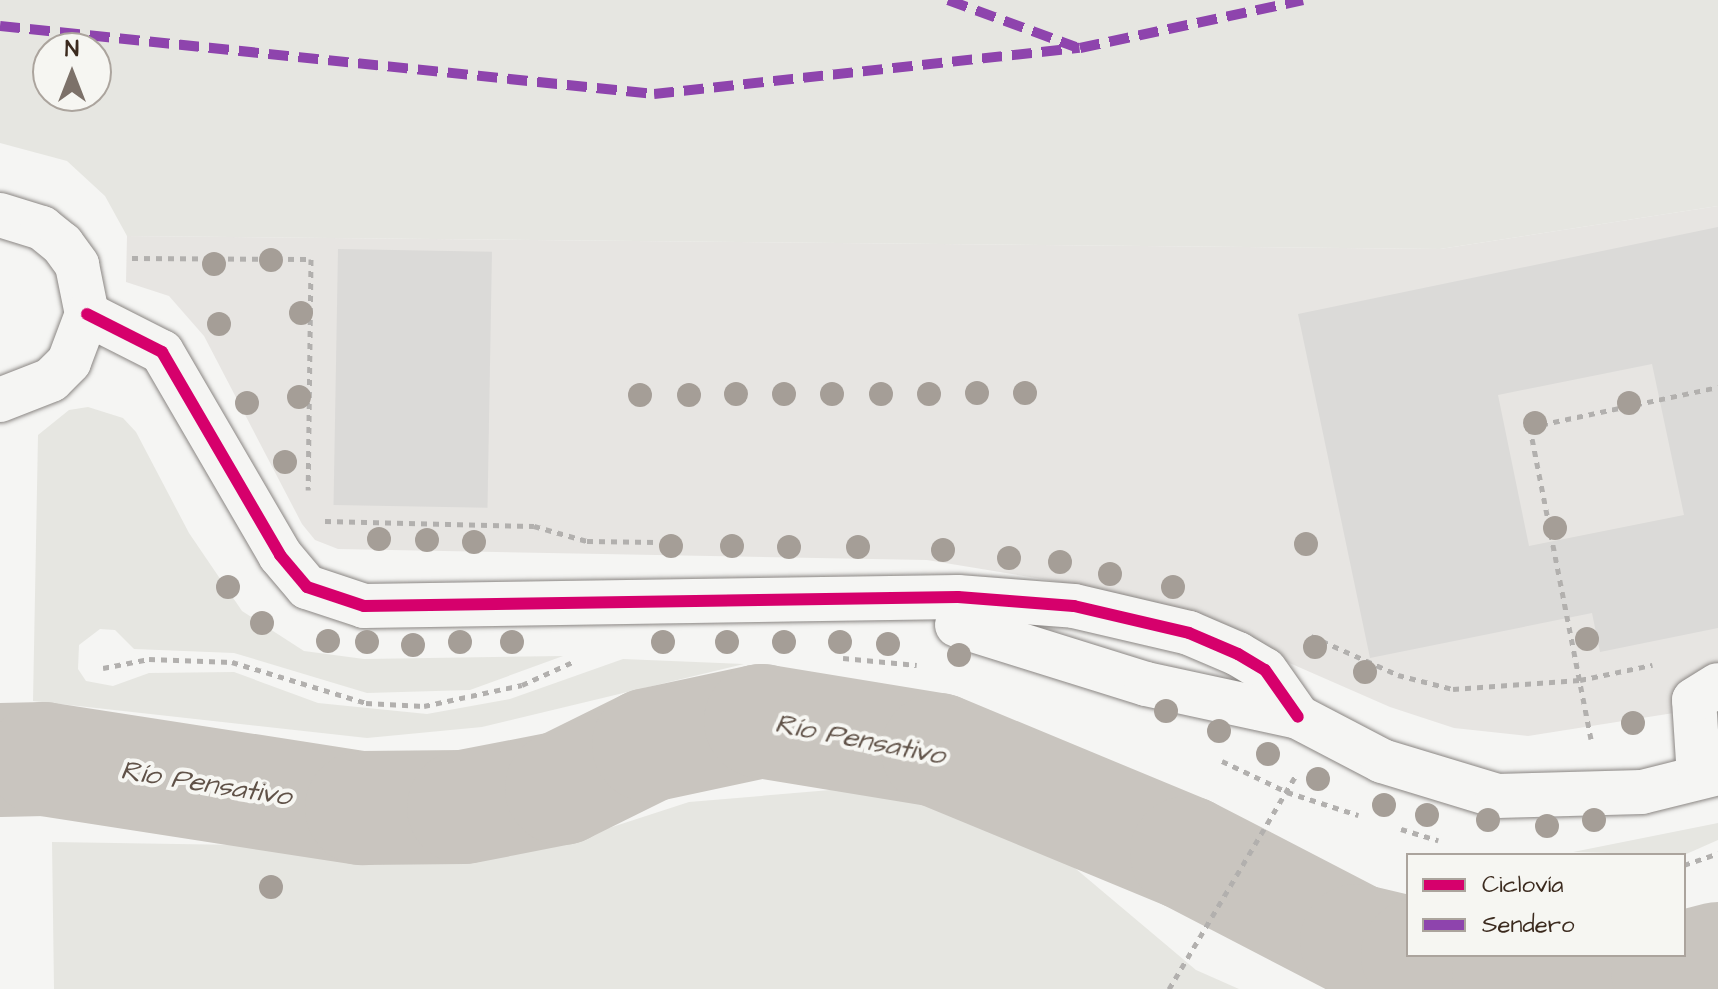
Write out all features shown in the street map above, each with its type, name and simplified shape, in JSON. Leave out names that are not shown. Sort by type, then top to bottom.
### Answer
[{"type":"street","points":[[0,215],[42,228],[72,258],[87,314],[69,362],[51,380],[0,400]]},
{"type":"street","points":[[87,314],[162,352],[280,555],[307,587],[364,606],[802,604],[958,597],[1074,606],[1189,633],[1265,670],[1298,717]]},
{"type":"street","points":[[802,604],[1127,650],[1230,684],[1257,682],[1265,670]]},
{"type":"street","points":[[957,625],[1146,684],[1298,717],[1382,761],[1497,796],[1642,792],[1708,775],[1694,700],[1718,685]]},
{"type":"path","points":[[72,258],[311,259],[307,587]]},
{"type":"path","points":[[1602,794],[1530,427],[1718,387]]},
{"type":"path","points":[[103,668],[149,659],[232,662],[366,703],[424,706],[522,685],[587,654]]},
{"type":"path","points":[[827,658],[935,668]]},
{"type":"path","points":[[1206,753],[1287,792],[1372,820]]},
{"type":"path","points":[[1386,824],[1442,841]]},
{"type":"path","points":[[1169,989],[1264,830]]},
{"type":"path","points":[[1686,864],[1718,853]]},
{"type":"shaded area","points":[[0,0],[1718,0],[1718,206],[1440,249],[127,236],[105,196],[67,161],[0,143]]},
{"type":"shaded area","points":[[1718,206],[1718,706],[1528,736],[1454,728],[1390,707],[1191,620],[1060,582],[927,560],[338,549],[315,540],[302,524],[204,336],[169,296],[126,282],[127,236],[1440,249]]},
{"type":"shaded area","points":[[88,407],[123,418],[136,432],[189,533],[242,611],[304,651],[364,659],[563,656],[470,690],[367,693],[234,653],[134,649],[115,630],[100,629],[79,645],[78,669],[86,681],[113,686],[149,673],[234,672],[318,703],[427,714],[510,699],[623,659],[744,664],[482,727],[367,738],[33,701],[38,435],[69,410]]},
{"type":"shaded area","points":[[854,788],[955,798],[1038,837],[1196,970],[1239,989],[54,989],[52,842],[483,849],[609,828],[689,802]]},
{"type":"shaded area","points":[[1718,823],[1718,840],[1686,854],[1573,852]]},
{"type":"building","points":[[1718,227],[1718,628],[1600,652],[1592,613],[1370,658],[1298,314]],"holes":[[[1652,364],[1684,515],[1529,546],[1498,395]]]},
{"type":"building","points":[[338,249],[492,252],[488,508],[334,505]]},
{"type":"waterway","name":"Río Pensativo","points":[[0,760],[44,759],[362,808],[464,807],[562,788],[649,745],[761,721],[938,750],[1187,853],[1357,941],[1406,953]]},
{"type":"waterway","name":"Río Pensativo","points":[[1427,957],[1509,976],[1668,972],[1718,959]]},
{"type":"marked path","points":[[948,0],[1076,47]]},
{"type":"marked path","points":[[0,26],[654,94],[1080,48],[1303,0]]},
{"type":"cycle path","points":[[87,314],[162,352],[280,555],[307,587],[364,606],[958,597],[1074,606],[1189,633],[1238,654],[1265,670],[1298,717]]}]
